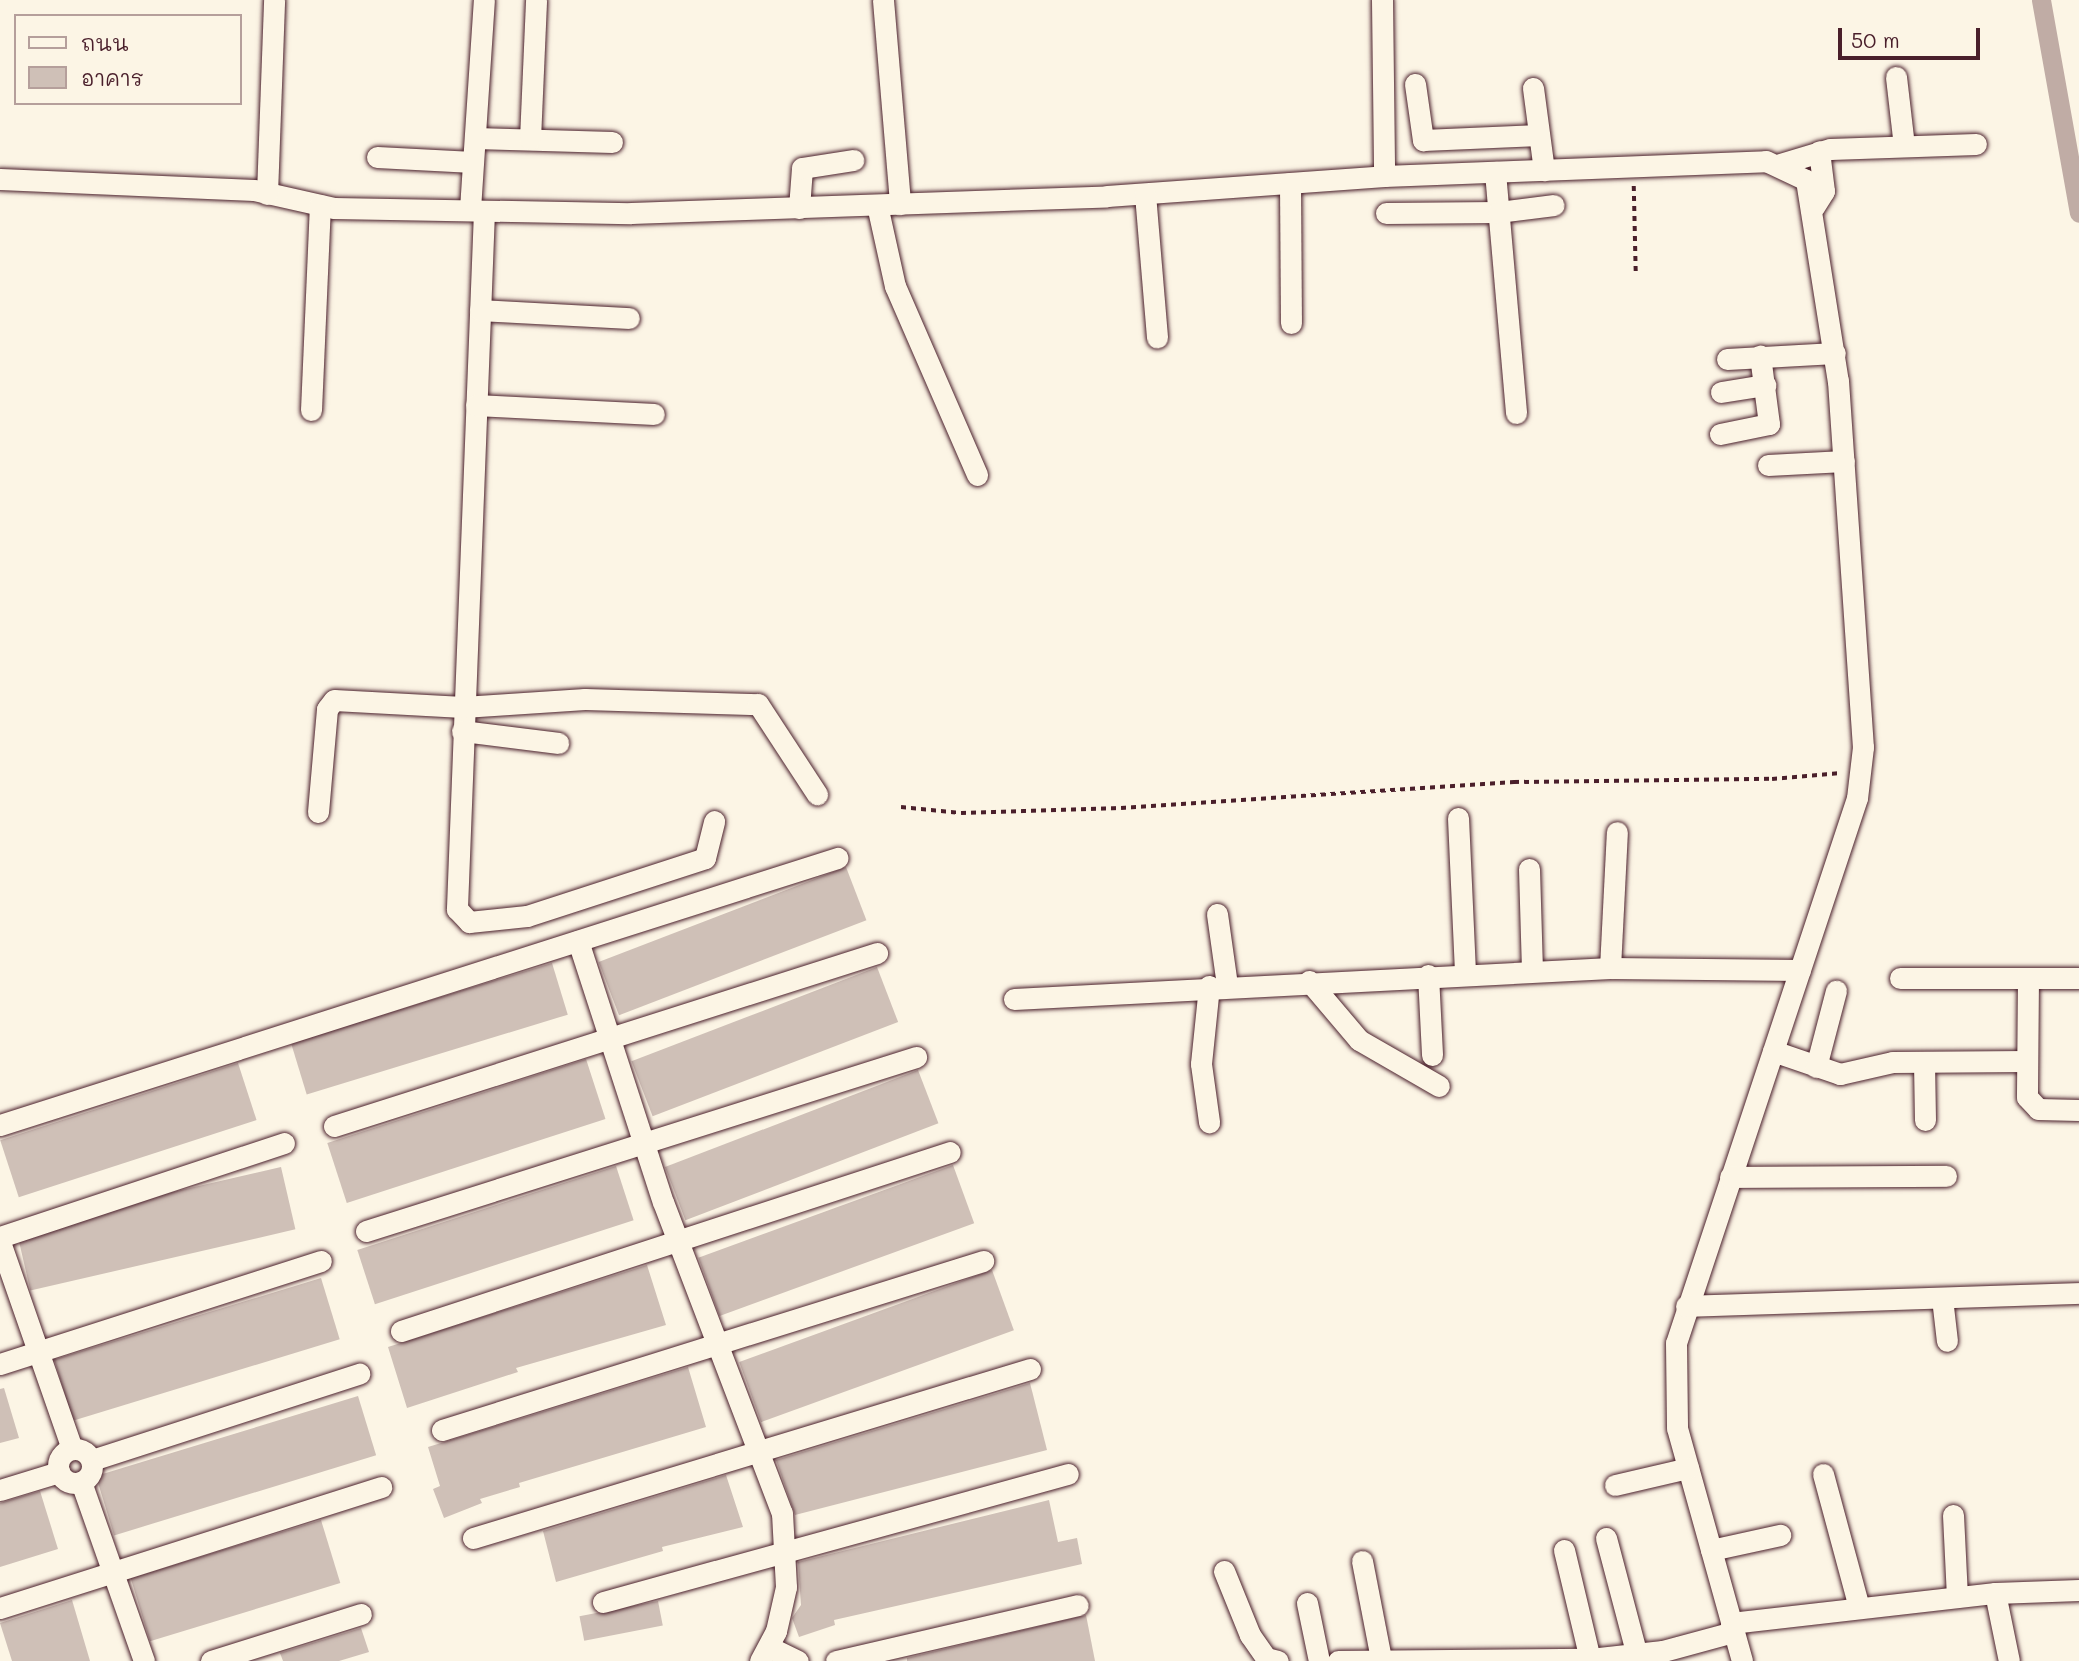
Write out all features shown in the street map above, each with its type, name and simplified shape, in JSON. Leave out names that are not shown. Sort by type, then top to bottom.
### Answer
[{"type":"street","points":[[484,0],[473,162],[480,310],[457,909],[469,922],[527,916],[705,858],[714,821]]},
{"type":"street","points":[[530,139],[536,0]]},
{"type":"street","points":[[883,0],[900,204]]},
{"type":"street","points":[[1382,0],[1384,176]]},
{"type":"street","points":[[267,194],[278,1]]},
{"type":"street","points":[[1896,77],[1904,146]]},
{"type":"street","points":[[1415,84],[1423,141],[1539,135]]},
{"type":"street","points":[[1534,88],[1544,170]]},
{"type":"street","points":[[475,138],[612,142]]},
{"type":"street","points":[[0,179],[267,194],[320,205],[477,210],[799,208],[1145,194],[1384,176],[1635,166],[1780,164],[1819,151],[1976,144]]},
{"type":"street","points":[[1814,207],[1825,182],[1819,151]]},
{"type":"street","points":[[377,157],[473,162]]},
{"type":"street","points":[[799,208],[802,168],[853,160]]},
{"type":"street","points":[[1742,1661],[1677,1428],[1674,1379],[1686,1306],[1857,798],[1860,771],[1844,460],[1835,353],[1814,207],[1806,180],[1780,164]]},
{"type":"street","points":[[1495,172],[1516,413]]},
{"type":"street","points":[[1290,183],[1291,323]]},
{"type":"street","points":[[1145,194],[1157,338]]},
{"type":"street","points":[[311,410],[320,205]]},
{"type":"street","points":[[877,205],[895,286],[977,475]]},
{"type":"street","points":[[1386,213],[1498,212],[1554,205]]},
{"type":"street","points":[[480,310],[629,318]]},
{"type":"street","points":[[1727,359],[1835,353]]},
{"type":"street","points":[[1720,434],[1769,424],[1760,356]]},
{"type":"street","points":[[1721,392],[1765,385]]},
{"type":"street","points":[[476,405],[653,414]]},
{"type":"street","points":[[1769,465],[1844,460]]},
{"type":"street","points":[[318,812],[327,709],[334,700],[463,707],[585,699],[758,704],[817,794]]},
{"type":"street","points":[[462,731],[558,743]]},
{"type":"street","points":[[1458,818],[1465,974]]},
{"type":"street","points":[[1610,968],[1617,832]]},
{"type":"street","points":[[0,1125],[837,858]]},
{"type":"street","points":[[1529,869],[1532,971]]},
{"type":"street","points":[[1209,1122],[1201,1064],[1218,986],[1217,914]]},
{"type":"street","points":[[578,941],[678,1241],[782,1513],[786,1587],[764,1654],[798,1661]]},
{"type":"street","points":[[334,1126],[877,953]]},
{"type":"street","points":[[1014,999],[1309,981],[1610,968],[1800,970]]},
{"type":"street","points":[[1428,975],[1432,1055]]},
{"type":"street","points":[[1900,978],[2079,978]]},
{"type":"street","points":[[2028,978],[2031,1104],[2038,1109],[2079,1110]]},
{"type":"street","points":[[1309,981],[1359,1040],[1439,1086]]},
{"type":"street","points":[[1816,1068],[1836,991]]},
{"type":"street","points":[[1773,1051],[1816,1068],[1840,1074],[1924,1062],[2028,1061]]},
{"type":"street","points":[[366,1231],[916,1057]]},
{"type":"street","points":[[1924,1062],[1925,1120]]},
{"type":"street","points":[[284,1143],[0,1240],[36,1353],[72,1449],[92,1460],[359,1374]]},
{"type":"street","points":[[401,1331],[950,1152]]},
{"type":"street","points":[[1730,1177],[1946,1176]]},
{"type":"street","points":[[0,1364],[321,1261]]},
{"type":"street","points":[[442,1430],[983,1261]]},
{"type":"street","points":[[1686,1306],[2079,1293]]},
{"type":"street","points":[[1942,1298],[1947,1341]]},
{"type":"street","points":[[473,1538],[1030,1370]]},
{"type":"street","points":[[59,1472],[60,1458],[72,1449]]},
{"type":"street","points":[[59,1472],[72,1483],[81,1482],[89,1477],[92,1460]]},
{"type":"street","points":[[1615,1485],[1688,1468]]},
{"type":"street","points":[[0,1490],[59,1472]]},
{"type":"street","points":[[603,1602],[1068,1474]]},
{"type":"street","points":[[1822,1474],[1859,1607]]},
{"type":"street","points":[[81,1482],[144,1661]]},
{"type":"street","points":[[0,1608],[381,1487]]},
{"type":"street","points":[[1953,1516],[1957,1597]]},
{"type":"street","points":[[1711,1550],[1780,1535]]},
{"type":"street","points":[[1606,1538],[1637,1655]]},
{"type":"street","points":[[1564,1550],[1590,1659]]},
{"type":"street","points":[[1362,1560],[1381,1658]]},
{"type":"street","points":[[1224,1571],[1250,1635],[1266,1658],[1278,1661]]},
{"type":"street","points":[[1338,1661],[1381,1658],[1590,1659],[1637,1655],[1732,1628],[1859,1607],[1995,1593],[2079,1590]]},
{"type":"street","points":[[1995,1593],[2009,1661]]},
{"type":"street","points":[[1307,1603],[1319,1661]]},
{"type":"street","points":[[836,1661],[1078,1605]]},
{"type":"street","points":[[211,1661],[361,1614]]},
{"type":"path","points":[[1635,166],[1636,273]]},
{"type":"path","points":[[901,807],[961,813],[1108,808],[1514,782],[1772,779],[1860,771]]},
{"type":"building","points":[[846,867],[866,920],[619,1015],[599,962]]},
{"type":"building","points":[[552,963],[568,1015],[307,1094],[291,1043]]},
{"type":"building","points":[[877,967],[898,1022],[653,1116],[631,1061]]},
{"type":"building","points":[[586,1059],[605,1119],[347,1203],[327,1143]]},
{"type":"building","points":[[238,1063],[257,1120],[19,1197],[0,1140]]},
{"type":"building","points":[[918,1070],[938,1123],[685,1220],[665,1167]]},
{"type":"building","points":[[953,1165],[974,1223],[720,1316],[698,1258]]},
{"type":"building","points":[[616,1166],[634,1220],[375,1304],[357,1250]]},
{"type":"building","points":[[281,1167],[295,1229],[30,1291],[16,1228]]},
{"type":"building","points":[[647,1265],[666,1325],[516,1368],[518,1372],[407,1408],[388,1347]]},
{"type":"building","points":[[992,1270],[1014,1330],[761,1422],[739,1362]]},
{"type":"building","points":[[321,1278],[340,1339],[73,1421],[54,1360]]},
{"type":"building","points":[[688,1367],[706,1427],[519,1483],[520,1487],[480,1499],[482,1503],[444,1518],[433,1489],[440,1486],[428,1447]]},
{"type":"building","points":[[1030,1383],[1047,1450],[795,1515],[776,1460]]},
{"type":"building","points":[[4,1388],[19,1438],[0,1443],[0,1389]]},
{"type":"building","points":[[358,1396],[376,1455],[114,1535],[96,1476]]},
{"type":"building","points":[[726,1475],[743,1527],[662,1547],[663,1551],[556,1582],[543,1531]]},
{"type":"building","points":[[40,1491],[58,1549],[0,1567],[0,1503]]},
{"type":"building","points":[[1049,1500],[1058,1542],[1077,1538],[1082,1564],[834,1620],[835,1625],[799,1637],[792,1618],[801,1605],[798,1562]]},
{"type":"building","points":[[321,1520],[340,1583],[150,1641],[131,1578]]},
{"type":"building","points":[[72,1600],[90,1661],[12,1661],[0,1623]]},
{"type":"building","points":[[658,1601],[663,1626],[584,1641],[579,1616]]},
{"type":"building","points":[[1086,1615],[1095,1661],[907,1661],[907,1658]]},
{"type":"building","points":[[361,1628],[369,1652],[339,1661],[283,1661],[280,1653]]},
{"type":"waterway","points":[[2041,0],[2079,213]]}]
